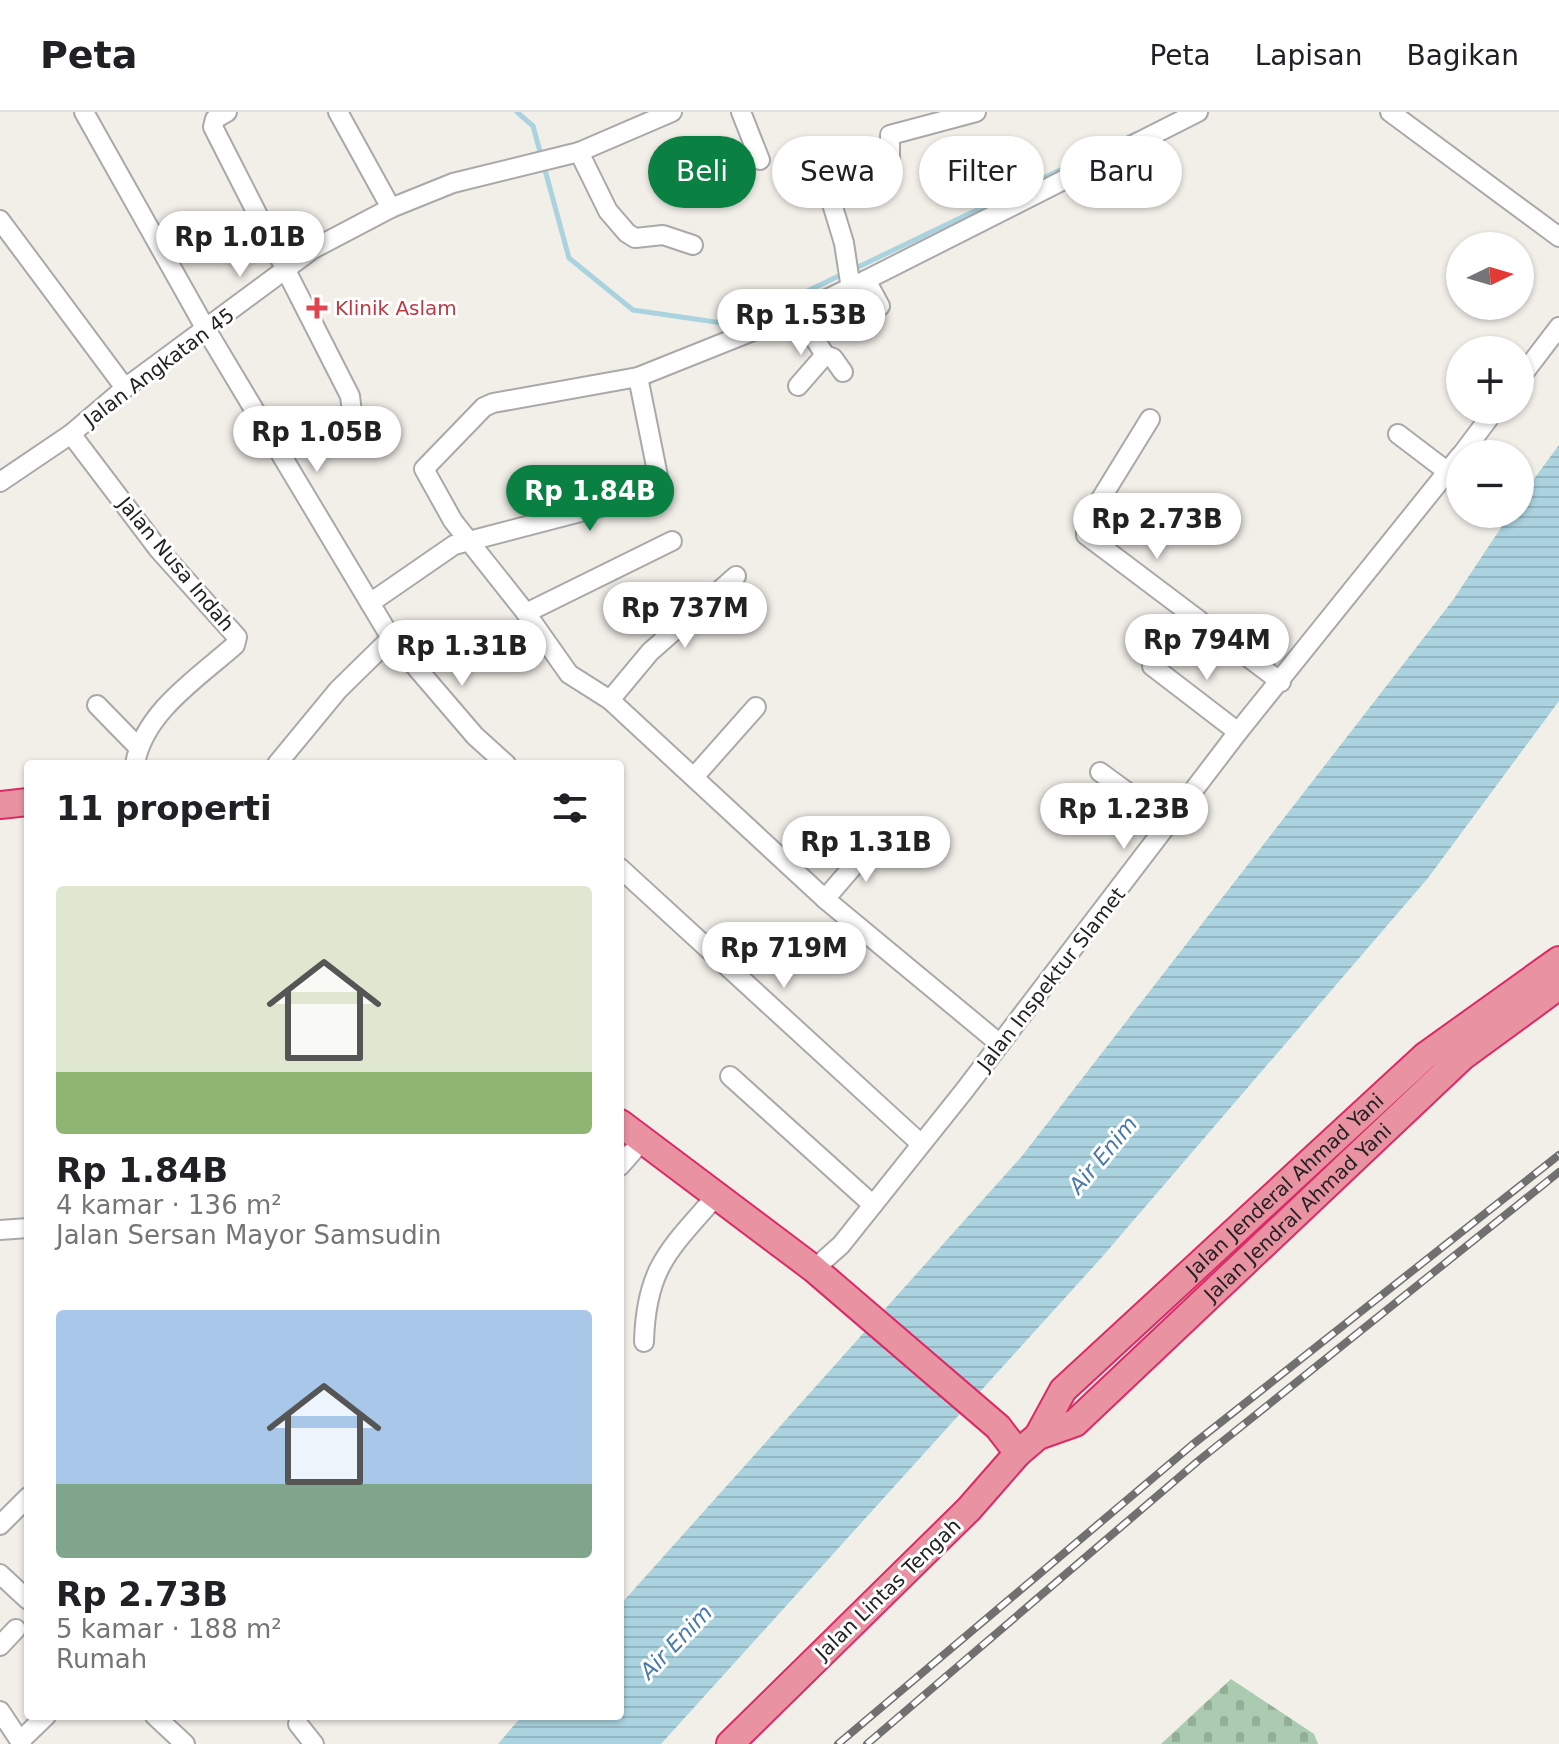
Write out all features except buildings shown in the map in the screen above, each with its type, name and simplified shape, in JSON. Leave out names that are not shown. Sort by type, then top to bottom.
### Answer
[{"type":"highway","points":[[0,805],[24,802]]},
{"type":"highway","name":"Jalan Jenderal Ahmad Yani","points":[[1028,1444],[1063,1390],[1425,1056],[1559,960]]},
{"type":"highway","name":"Jalan Jendral Ahmad Yani","points":[[1028,1444],[1075,1423],[1462,1057],[1559,986]]},
{"type":"highway","points":[[624,1126],[814,1269],[998,1427],[1028,1444]]},
{"type":"highway","name":"Jalan Lintas Tengah","points":[[730,1744],[969,1509],[1028,1444]]},
{"type":"street","points":[[84,112],[207,331],[391,638],[475,736],[502,760]]},
{"type":"street","points":[[227,112],[215,119],[213,127],[350,396],[352,412],[331,428]]},
{"type":"street","points":[[338,112],[391,208]]},
{"type":"street","name":"Jalan Angkatan 45","points":[[0,482],[71,434],[125,388],[207,331],[313,249],[391,208],[453,183],[579,152],[633,120],[672,112]]},
{"type":"street","points":[[741,112],[760,160]]},
{"type":"street","points":[[880,306],[855,284],[826,190],[830,180],[885,170],[891,161],[890,135],[976,112]]},
{"type":"street","points":[[1000,1044],[825,899],[610,700],[569,674],[526,613],[468,542],[425,475],[427,464],[484,407],[638,377],[798,313],[1198,112]]},
{"type":"street","points":[[1390,112],[1559,237]]},
{"type":"street","points":[[579,152],[608,211],[627,233],[635,238],[663,235],[693,245]]},
{"type":"street","points":[[0,220],[125,388]]},
{"type":"street","points":[[798,313],[825,355],[833,358],[843,372]]},
{"type":"street","points":[[1534,360],[1559,327]]},
{"type":"street","points":[[798,386],[825,355]]},
{"type":"street","points":[[370,603],[454,545],[661,491],[638,377]]},
{"type":"street","points":[[1150,419],[1086,523],[1086,535],[1281,682]]},
{"type":"street","name":"Jalan Inspektur Slamet","points":[[1472,440],[1484,424]]},
{"type":"street","name":"Jalan Nusa Indah","points":[[71,434],[159,550],[237,637],[235,645],[165,708],[137,756]]},
{"type":"street","points":[[1398,434],[1446,470]]},
{"type":"street","name":"Jalan Inspektur Slamet","points":[[814,1269],[841,1245],[873,1205],[1171,824],[1238,732],[1446,475]]},
{"type":"street","points":[[526,613],[672,541]]},
{"type":"street","points":[[610,700],[650,652],[736,576]]},
{"type":"street","points":[[280,760],[338,690],[391,638]]},
{"type":"street","points":[[1152,666],[1238,732]]},
{"type":"street","points":[[97,705],[137,756]]},
{"type":"street","points":[[694,777],[756,707]]},
{"type":"street","points":[[1100,772],[1171,824]]},
{"type":"street","points":[[825,899],[875,841]]},
{"type":"street","points":[[624,872],[920,1143]]},
{"type":"street","points":[[730,1076],[873,1205]]},
{"type":"street","points":[[624,1161],[642,1141]]},
{"type":"street","points":[[644,1342],[645,1305],[661,1259],[716,1196]]},
{"type":"street","points":[[0,1230],[24,1228]]},
{"type":"street","points":[[0,1525],[24,1501]]},
{"type":"street","points":[[0,1574],[24,1596]]},
{"type":"street","points":[[0,1646],[16,1629]]},
{"type":"street","points":[[0,1711],[21,1742],[42,1720]]},
{"type":"street","points":[[159,1720],[185,1744]]},
{"type":"street","points":[[298,1724],[314,1744]]},
{"type":"green space","points":[[1231,1679],[1314,1734],[1318,1744],[1161,1744]]},
{"type":"water","name":"Air Enim","points":[[1559,445],[1559,701],[1428,878],[1102,1257],[661,1744],[498,1744],[519,1720],[624,1720],[624,1601],[1022,1156],[1453,600],[1501,528],[1534,528],[1534,479]]},
{"type":"waterway","points":[[517,112],[533,126],[569,258],[633,310],[736,325],[843,274]]},
{"type":"waterway","points":[[852,270],[1135,134]]},
{"type":"railway","points":[[838,1744],[1192,1445],[1559,1155]]},
{"type":"railway","points":[[867,1744],[1198,1461],[1559,1172]]},
{"type":"place","name":"Klinik Aslam","points":[[317,308]]}]
